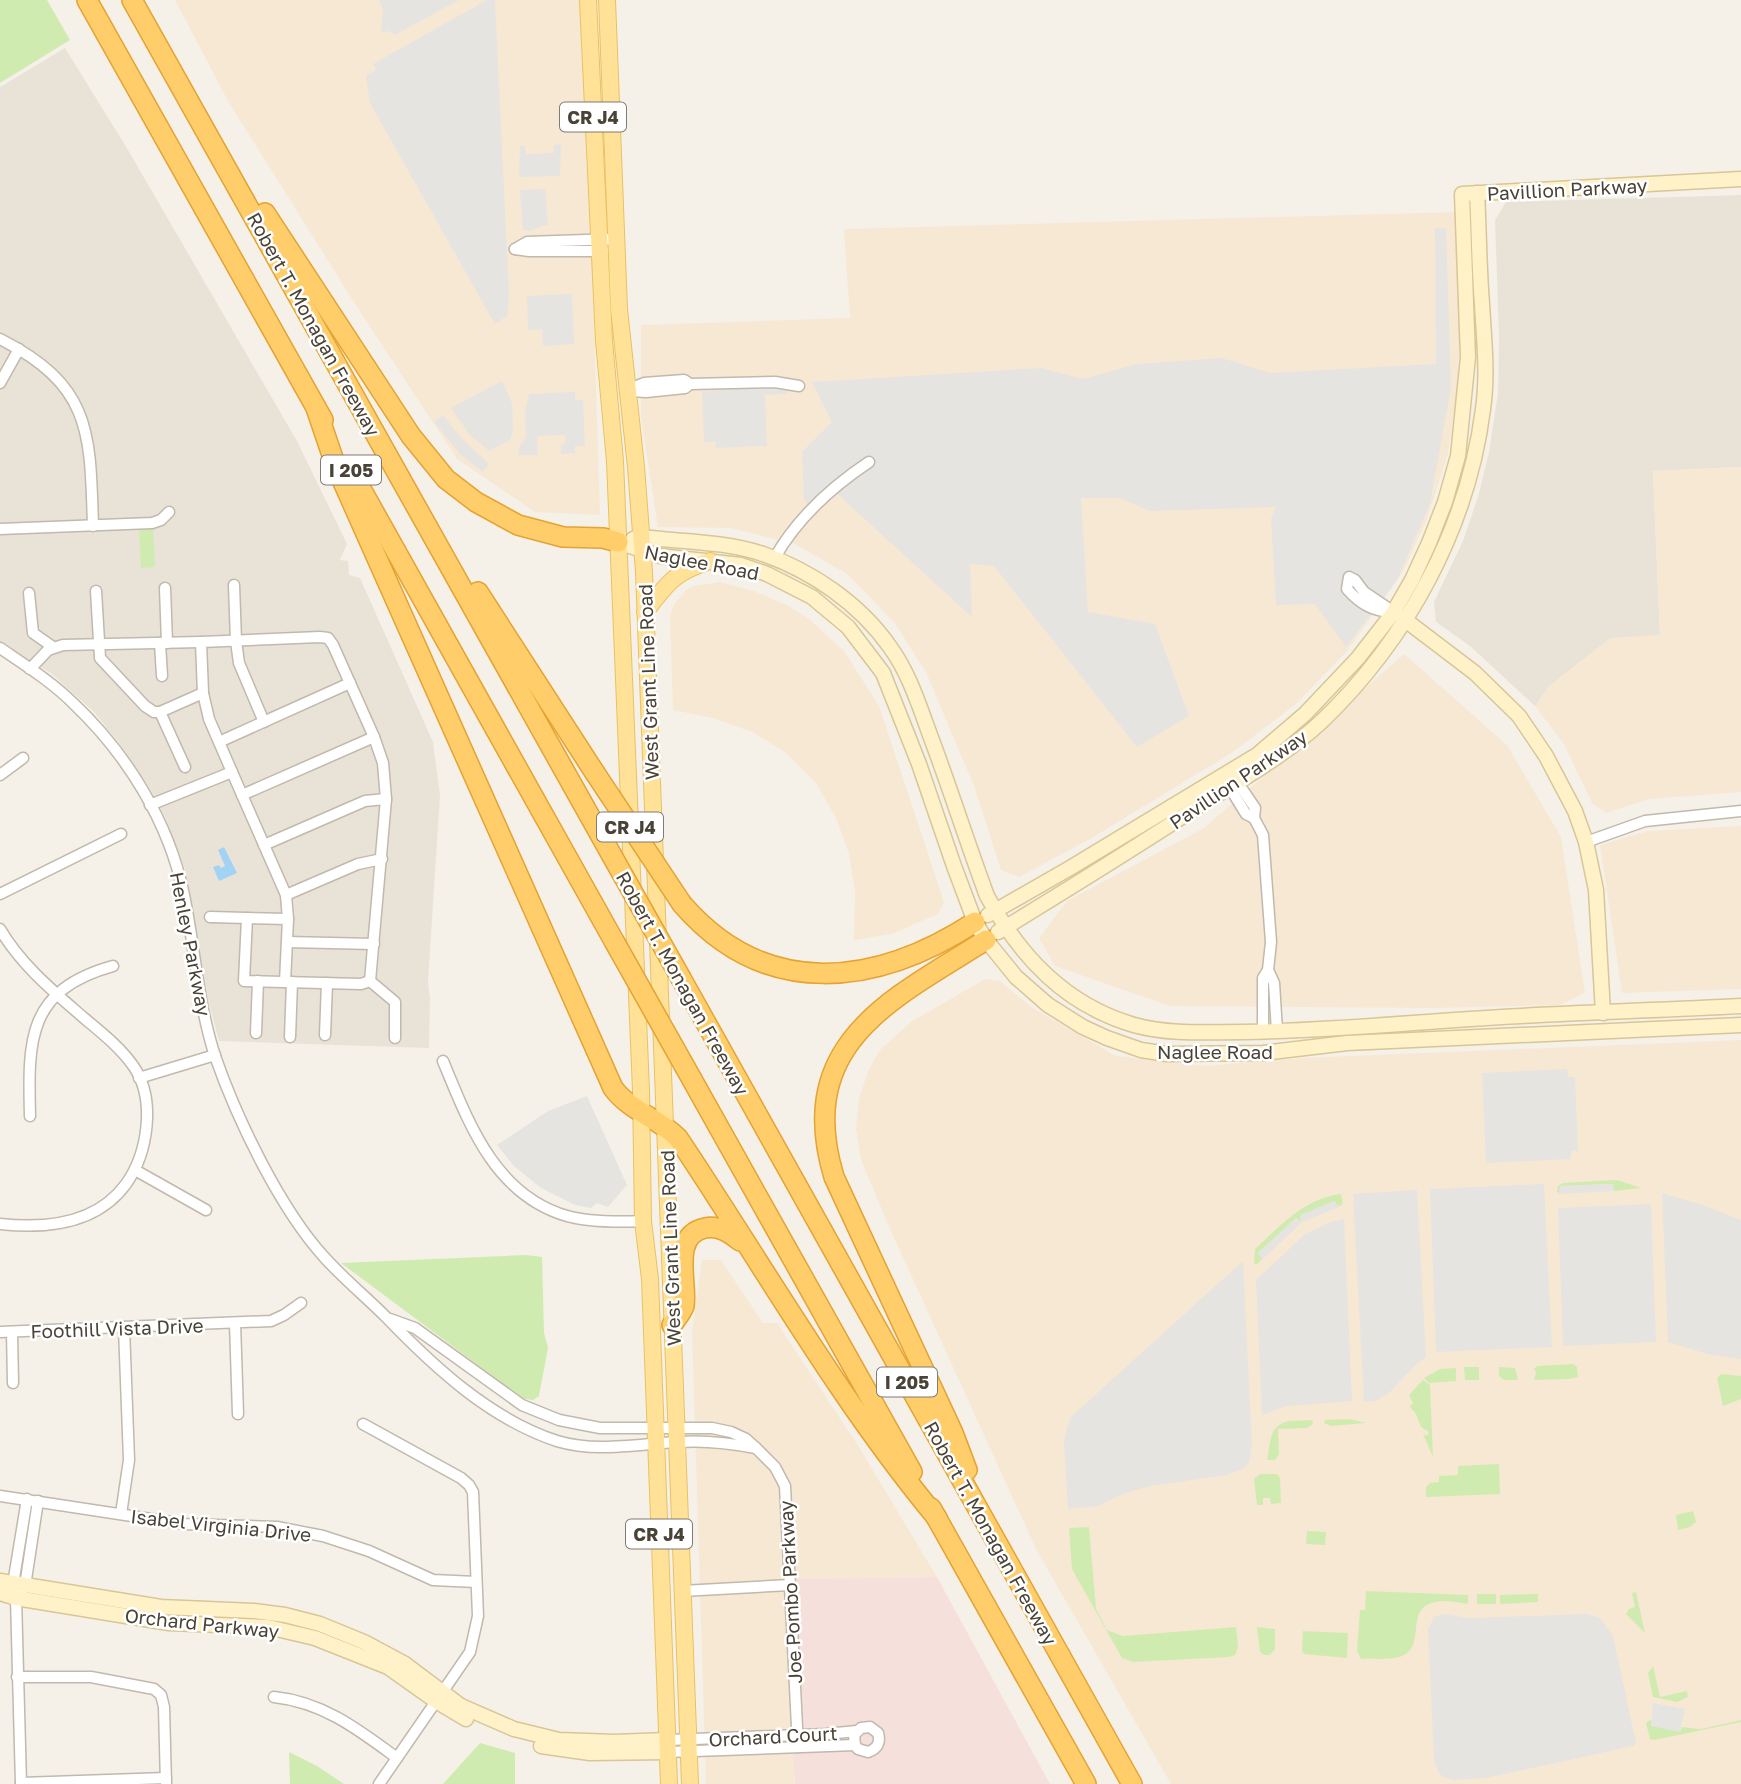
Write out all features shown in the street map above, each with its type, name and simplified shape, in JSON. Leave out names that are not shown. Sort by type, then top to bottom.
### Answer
[{"type":"highway","name":"Robert T. Monagan Freeway","points":[[87,0],[1086,1784]]},
{"type":"highway","name":"Robert T. Monagan Freeway","points":[[132,0],[1132,1784]]},
{"type":"highway","points":[[224,165],[263,209],[411,436],[446,479],[483,506],[525,527],[563,537],[603,538],[618,542]]},
{"type":"highway","points":[[317,411],[335,464],[453,724],[608,1078],[626,1103],[664,1125],[684,1147],[886,1454],[937,1518]]},
{"type":"highway","points":[[436,542],[474,585],[682,904],[713,934],[743,954],[791,971],[824,975],[852,973],[891,963],[975,922]]},
{"type":"highway","points":[[976,1505],[967,1469],[953,1433],[834,1178],[826,1150],[824,1120],[831,1075],[849,1042],[863,1026],[899,995],[986,940]]},
{"type":"highway","points":[[672,1325],[684,1307],[682,1266],[690,1237],[696,1231],[707,1227],[719,1228],[748,1248]]},
{"type":"main road","name":"West Grant Line Road","points":[[588,0],[599,245],[615,461],[643,1221],[650,1279],[669,1784]]},
{"type":"main road","name":"West Grant Line Road","points":[[607,0],[616,245],[642,544],[690,1784]]},
{"type":"main road","name":"Pavillion Parkway","points":[[986,940],[1270,763],[1320,723],[1353,690],[1384,650],[1445,502],[1458,456],[1468,357],[1462,194],[1741,179]]},
{"type":"main road","name":"Pavillion Parkway","points":[[975,922],[1234,769],[1275,741],[1305,714],[1399,616],[1428,581],[1457,517],[1476,454],[1486,377],[1477,193]]},
{"type":"main road","name":"Naglee Road","points":[[618,542],[737,547],[797,568],[827,586],[856,610],[890,647],[912,686],[986,896],[1005,928],[1019,949],[1056,984],[1103,1013],[1158,1031],[1182,1033],[1270,1031],[1741,1006]]},
{"type":"main road","name":"Naglee Road","points":[[642,544],[710,561],[741,565],[767,574],[812,597],[848,627],[883,673],[899,709],[975,922],[986,940],[1016,978],[1048,1005],[1083,1027],[1107,1038],[1141,1050],[1167,1054],[1282,1052],[1347,1043],[1741,1025]]},
{"type":"main road","points":[[645,612],[669,581],[678,574],[710,561]]},
{"type":"main road","points":[[1399,616],[1475,673],[1519,716],[1546,756],[1575,811],[1586,842],[1596,890],[1604,1013]]},
{"type":"main road","points":[[643,1221],[657,1234],[670,1254]]},
{"type":"main road","name":"Orchard Parkway","points":[[0,1593],[13,1587],[161,1607],[285,1615],[320,1624],[364,1642],[405,1664],[439,1697],[513,1729],[543,1737],[668,1746]]},
{"type":"street","points":[[599,245],[529,251],[515,249],[527,242],[616,245]]},
{"type":"street","points":[[0,339],[49,370],[65,387],[78,411],[87,433],[91,456],[93,526]]},
{"type":"street","points":[[0,383],[19,349]]},
{"type":"street","points":[[627,390],[644,383],[684,380],[690,384],[775,382],[799,386]]},
{"type":"street","points":[[774,559],[787,536],[811,508],[851,474],[869,463]]},
{"type":"street","points":[[0,529],[152,523],[161,520],[169,512]]},
{"type":"street","points":[[234,585],[239,663],[264,722]]},
{"type":"street","points":[[162,676],[165,588]]},
{"type":"street","points":[[96,591],[97,645],[100,658],[145,706],[154,712],[160,712],[203,693]]},
{"type":"street","points":[[29,593],[33,633],[53,647]]},
{"type":"street","points":[[30,669],[53,647],[328,638],[374,737],[383,763],[386,799],[370,981]]},
{"type":"street","points":[[201,642],[203,693],[209,719],[286,895],[290,1037]]},
{"type":"street","name":"Henley Parkway","points":[[0,649],[72,701],[128,767],[150,805],[166,838],[183,891],[198,983],[215,1055]]},
{"type":"street","points":[[219,742],[350,683]]},
{"type":"street","points":[[160,712],[185,767]]},
{"type":"street","points":[[242,795],[374,737]]},
{"type":"street","points":[[0,775],[23,758]]},
{"type":"street","points":[[150,805],[232,772]]},
{"type":"street","points":[[1234,785],[1246,814],[1254,818],[1263,835],[1271,942],[1268,970],[1274,983],[1270,1031]]},
{"type":"street","points":[[264,845],[365,801],[386,799]]},
{"type":"street","points":[[1586,842],[1644,821],[1741,811]]},
{"type":"street","points":[[0,894],[121,834]]},
{"type":"street","points":[[286,895],[358,864],[382,859]]},
{"type":"street","points":[[210,916],[288,919]]},
{"type":"street","points":[[247,918],[244,981],[361,984],[370,981]]},
{"type":"street","points":[[0,929],[22,960],[57,995],[112,1042],[135,1069],[147,1115],[146,1135],[135,1170],[111,1200],[72,1222],[18,1226],[0,1224]]},
{"type":"street","points":[[288,942],[374,944]]},
{"type":"street","points":[[30,1116],[29,1058],[39,1020],[68,984],[113,966]]},
{"type":"street","points":[[256,1033],[258,981]]},
{"type":"street","points":[[370,981],[395,1002],[395,1038]]},
{"type":"street","points":[[325,1035],[327,983]]},
{"type":"street","points":[[139,1078],[215,1055]]},
{"type":"street","name":"Joe Pombo Parkway","points":[[215,1055],[269,1176],[306,1235],[326,1259],[405,1338],[475,1397],[498,1413],[561,1442],[590,1447],[656,1444],[677,1435]]},
{"type":"street","points":[[443,1061],[479,1142],[498,1171],[518,1189],[570,1217],[643,1221]]},
{"type":"street","points":[[135,1170],[206,1210]]},
{"type":"street","name":"Foothill Vista Drive","points":[[0,1332],[271,1321],[300,1303]]},
{"type":"street","name":"Joe Pombo Parkway","points":[[387,1318],[415,1328],[522,1405],[559,1420],[600,1428],[656,1427],[677,1435],[756,1448],[775,1467],[785,1486],[797,1741]]},
{"type":"street","points":[[235,1323],[238,1414]]},
{"type":"street","points":[[121,1514],[129,1460],[124,1328]]},
{"type":"street","points":[[12,1332],[13,1383]]},
{"type":"street","points":[[363,1424],[461,1478],[473,1492],[474,1512],[478,1616],[470,1652],[379,1784]]},
{"type":"street","name":"Isabel Virginia Drive","points":[[0,1496],[184,1524],[277,1527],[369,1551],[433,1580],[476,1582]]},
{"type":"street","points":[[17,1676],[91,1677],[154,1689],[160,1695],[164,1707],[166,1781],[21,1783],[13,1587],[32,1500]]},
{"type":"street","points":[[682,1591],[790,1585]]},
{"type":"street","points":[[274,1697],[310,1703],[329,1712],[397,1758]]},
{"type":"street","points":[[865,1726],[878,1733],[879,1743],[873,1751],[858,1749],[855,1745],[854,1735],[865,1726]]},
{"type":"street","name":"Orchard Court","points":[[797,1741],[857,1731]]},
{"type":"street","points":[[797,1741],[855,1745]]},
{"type":"street","name":"Orchard Parkway","points":[[668,1746],[797,1741]]},
{"type":"shaded area","points":[[175,0],[584,0],[600,515],[535,512],[457,459],[355,304],[228,101]]},
{"type":"shaded area","points":[[379,0],[459,0],[395,35],[389,31],[381,33],[383,9]]},
{"type":"shaded area","points":[[487,0],[495,0],[509,295],[507,316],[495,324],[370,103],[366,76],[376,70],[373,64]]},
{"type":"shaded area","points":[[65,48],[128,150],[297,441],[347,544],[340,560],[348,561],[349,575],[360,578],[433,742],[440,795],[428,982],[429,1048],[219,1041],[208,999],[185,869],[165,817],[149,787],[95,713],[51,673],[0,642],[0,87]]},
{"type":"shaded area","points":[[561,144],[560,176],[519,177],[520,146],[525,146],[526,154],[554,153],[554,145]]},
{"type":"shaded area","points":[[545,189],[548,225],[531,231],[523,230],[520,190]]},
{"type":"shaded area","points":[[1741,195],[1741,467],[1653,471],[1660,635],[1549,686],[1535,706],[1470,646],[1436,622],[1434,602],[1463,541],[1489,452],[1498,393],[1495,220],[1506,202]]},
{"type":"shaded area","points":[[1456,212],[1460,333],[1457,391],[1448,454],[1427,519],[1403,572],[1348,650],[1296,704],[1233,752],[1090,839],[1019,877],[1001,870],[974,786],[926,672],[894,622],[847,574],[795,544],[731,528],[658,527],[641,418],[641,325],[850,318],[844,229]]},
{"type":"shaded area","points":[[1435,228],[1446,228],[1451,387],[1430,504],[1397,580],[1346,647],[1315,604],[1276,605],[1271,519],[1276,507],[1150,511],[1120,498],[1081,498],[1088,612],[1155,624],[1189,716],[1137,747],[994,566],[970,564],[972,617],[833,490],[811,508],[804,500],[802,452],[832,422],[812,382],[1041,368],[1083,379],[1137,364],[1222,358],[1270,373],[1436,364]]},
{"type":"shaded area","points":[[572,294],[574,344],[543,346],[542,329],[528,330],[527,296]]},
{"type":"shaded area","points":[[502,381],[512,403],[513,431],[510,440],[489,451],[469,434],[451,408]]},
{"type":"shaded area","points":[[786,387],[787,394],[765,395],[767,446],[715,448],[716,442],[704,442],[702,391]]},
{"type":"shaded area","points":[[575,392],[575,400],[583,400],[585,446],[575,446],[575,453],[561,454],[561,446],[566,443],[565,435],[537,436],[538,455],[518,455],[519,447],[526,437],[525,414],[529,394]]},
{"type":"shaded area","points":[[443,415],[461,438],[489,464],[483,472],[461,455],[434,422]]},
{"type":"shaded area","points":[[1741,467],[1741,792],[1649,799],[1606,813],[1592,803],[1564,744],[1535,706],[1549,686],[1610,638],[1660,635],[1653,471]]},
{"type":"shaded area","points":[[720,582],[754,591],[789,606],[809,619],[844,651],[879,706],[944,902],[938,914],[892,934],[854,940],[855,891],[849,854],[836,818],[816,783],[785,752],[752,732],[713,718],[673,710],[670,617],[673,606],[686,590]]},
{"type":"shaded area","points":[[1404,654],[1507,745],[1561,837],[1585,993],[1560,1005],[1433,1008],[1170,1006],[1055,966],[1039,938],[1067,901],[1204,828]]},
{"type":"shaded area","points":[[1741,826],[1741,989],[1622,993],[1600,845],[1648,831]]},
{"type":"shaded area","points":[[985,979],[1000,981],[1031,1007],[1116,1056],[1205,1066],[1302,1058],[1741,1040],[1741,1784],[1171,1784],[1037,1551],[861,1160],[856,1128],[859,1099],[868,1071],[880,1050],[911,1022]]},
{"type":"shaded area","points":[[1567,1069],[1568,1077],[1575,1077],[1578,1151],[1571,1151],[1571,1159],[1486,1163],[1482,1073]]},
{"type":"shaded area","points":[[587,1096],[627,1185],[608,1207],[597,1203],[591,1208],[575,1205],[541,1188],[514,1166],[497,1145],[548,1111]]},
{"type":"shaded area","points":[[1544,1184],[1552,1347],[1436,1352],[1430,1189]]},
{"type":"shaded area","points":[[1613,1184],[1614,1191],[1559,1194],[1560,1186]]},
{"type":"shaded area","points":[[1417,1190],[1426,1357],[1390,1392],[1376,1401],[1364,1402],[1353,1194]]},
{"type":"shaded area","points":[[1662,1193],[1741,1220],[1741,1359],[1707,1354],[1668,1342]]},
{"type":"shaded area","points":[[1334,1201],[1339,1207],[1302,1222],[1300,1215]]},
{"type":"shaded area","points":[[1651,1204],[1656,1342],[1563,1346],[1558,1208]]},
{"type":"shaded area","points":[[1296,1218],[1302,1222],[1262,1260],[1258,1253]]},
{"type":"shaded area","points":[[1344,1219],[1352,1401],[1287,1406],[1262,1415],[1256,1280],[1304,1235],[1330,1222]]},
{"type":"shaded area","points":[[702,1260],[721,1260],[763,1323],[777,1323],[857,1444],[937,1577],[794,1579],[794,1784],[706,1784],[692,1330]]},
{"type":"shaded area","points":[[1243,1261],[1252,1446],[1249,1463],[1227,1475],[1151,1486],[1125,1493],[1098,1506],[1068,1509],[1064,1442],[1072,1416]]},
{"type":"shaded area","points":[[937,1577],[1050,1784],[795,1784],[794,1579]]},
{"type":"shaded area","points":[[1445,1614],[1470,1618],[1587,1614],[1600,1618],[1613,1636],[1636,1743],[1633,1746],[1486,1778],[1454,1780],[1443,1777],[1434,1760],[1428,1629],[1434,1617]]},
{"type":"shaded area","points":[[1653,1703],[1685,1709],[1680,1732],[1651,1726]]},
{"type":"green space","points":[[0,0],[47,0],[70,40],[0,83]]},
{"type":"green space","points":[[153,528],[155,567],[141,568],[139,529]]},
{"type":"green space","points":[[1617,1180],[1641,1188],[1614,1191],[1612,1184],[1561,1186],[1560,1193],[1557,1192],[1558,1186],[1563,1183]]},
{"type":"green space","points":[[1341,1194],[1343,1204],[1340,1206],[1336,1206],[1335,1201],[1300,1216],[1302,1222],[1296,1218],[1258,1253],[1262,1259],[1256,1265],[1254,1263],[1255,1249],[1294,1214],[1316,1201]]},
{"type":"green space","points":[[526,1255],[542,1257],[544,1333],[548,1348],[539,1396],[533,1400],[525,1399],[510,1389],[341,1263]]},
{"type":"green space","points":[[1573,1364],[1577,1367],[1578,1377],[1534,1380],[1534,1369],[1537,1366]]},
{"type":"green space","points":[[1464,1367],[1479,1367],[1479,1380],[1465,1380]]},
{"type":"green space","points":[[1499,1367],[1515,1368],[1518,1380],[1504,1380],[1499,1376]]},
{"type":"green space","points":[[1456,1368],[1456,1381],[1429,1383],[1424,1378],[1440,1369]]},
{"type":"green space","points":[[1721,1374],[1741,1376],[1741,1399],[1723,1406],[1717,1378]]},
{"type":"green space","points":[[1423,1380],[1430,1385],[1433,1457],[1423,1434],[1427,1436],[1429,1432],[1421,1427],[1410,1407],[1413,1403],[1409,1395]]},
{"type":"green space","points":[[1349,1419],[1366,1423],[1331,1426],[1324,1423],[1325,1420]]},
{"type":"green space","points":[[1312,1420],[1313,1424],[1307,1428],[1278,1429],[1279,1454],[1275,1460],[1267,1460],[1274,1431],[1282,1423]]},
{"type":"green space","points":[[1499,1464],[1500,1494],[1426,1497],[1426,1487],[1430,1483],[1439,1482],[1439,1476],[1458,1475],[1458,1466]]},
{"type":"green space","points":[[1260,1474],[1277,1474],[1280,1478],[1281,1503],[1271,1504],[1270,1498],[1263,1498],[1263,1505],[1257,1505],[1254,1479]]},
{"type":"green space","points":[[1693,1511],[1696,1522],[1690,1527],[1678,1530],[1676,1515]]},
{"type":"green space","points":[[1089,1527],[1096,1609],[1107,1630],[1123,1636],[1236,1627],[1238,1647],[1235,1655],[1133,1662],[1122,1658],[1072,1569],[1069,1528]]},
{"type":"green space","points":[[1307,1531],[1326,1532],[1325,1545],[1306,1544]]},
{"type":"green space","points":[[1366,1591],[1468,1595],[1468,1604],[1445,1601],[1430,1604],[1421,1610],[1415,1639],[1404,1655],[1389,1659],[1361,1659],[1357,1651],[1360,1610],[1365,1610]]},
{"type":"green space","points":[[1636,1592],[1645,1633],[1626,1614],[1629,1609],[1635,1607],[1632,1593]]},
{"type":"green space","points":[[1477,1594],[1496,1594],[1496,1604],[1477,1604]]},
{"type":"green space","points":[[1538,1594],[1538,1602],[1500,1604],[1500,1595]]},
{"type":"green space","points":[[1257,1627],[1275,1629],[1275,1649],[1270,1655],[1260,1652]]},
{"type":"green space","points":[[1303,1631],[1348,1633],[1347,1658],[1304,1654]]},
{"type":"green space","points":[[1653,1666],[1660,1697],[1687,1691],[1688,1697],[1677,1702],[1653,1697],[1648,1673]]},
{"type":"green space","points":[[1650,1720],[1680,1732],[1682,1727],[1701,1729],[1741,1722],[1654,1740],[1650,1739],[1646,1723]]},
{"type":"green space","points":[[480,1743],[515,1753],[515,1784],[443,1784]]},
{"type":"green space","points":[[289,1752],[317,1766],[344,1784],[290,1784]]},
{"type":"water","points":[[224,847],[237,873],[219,881],[213,867],[225,866],[218,850]]}]
